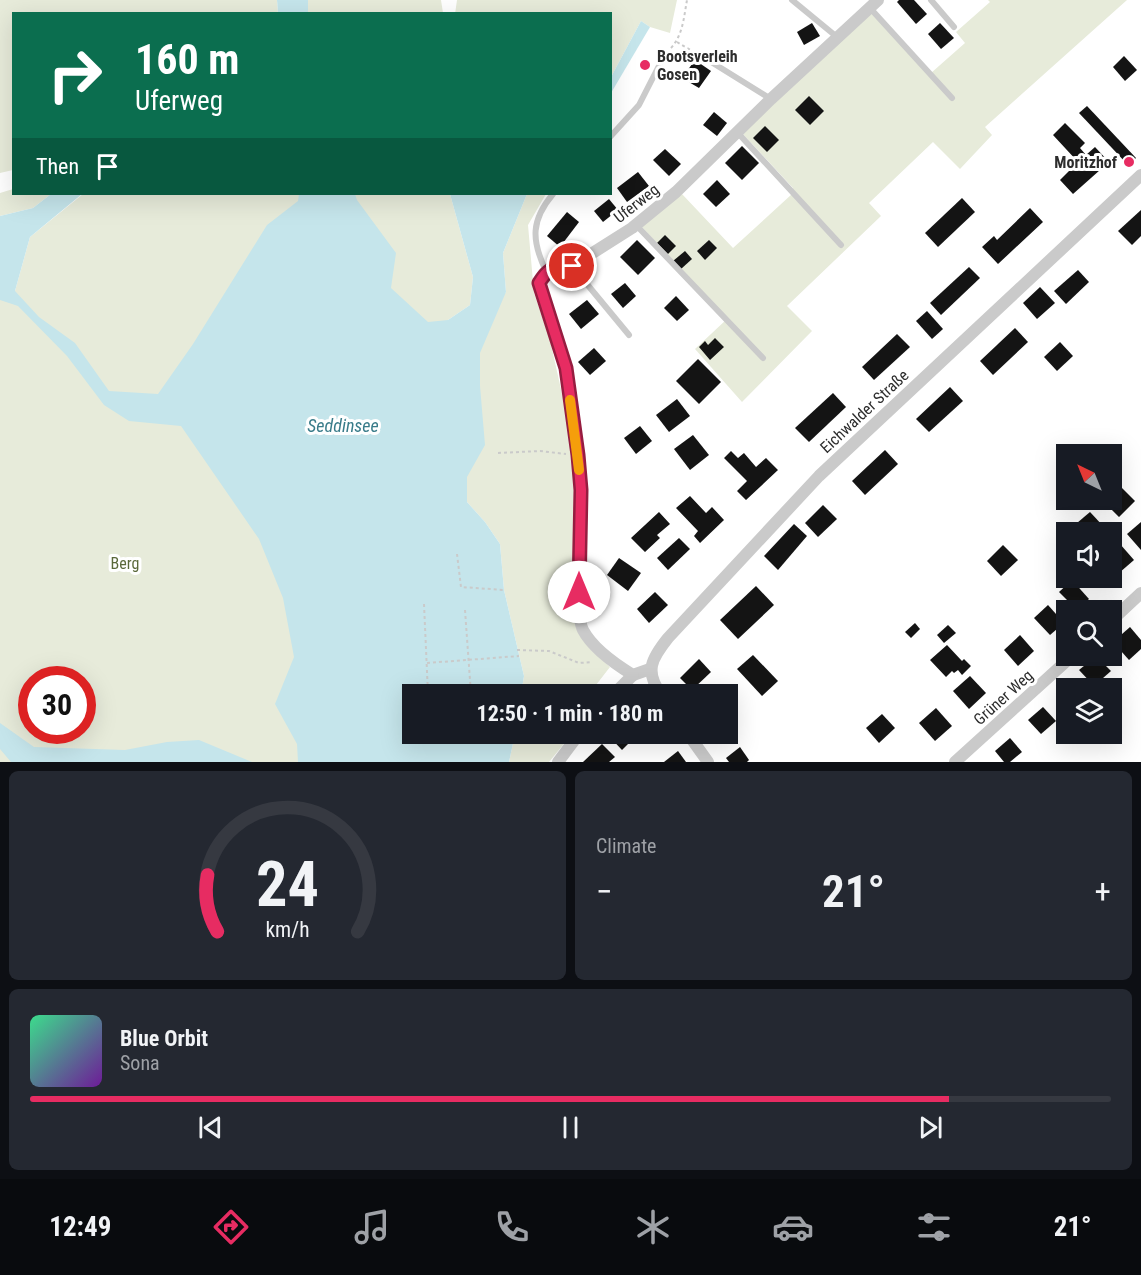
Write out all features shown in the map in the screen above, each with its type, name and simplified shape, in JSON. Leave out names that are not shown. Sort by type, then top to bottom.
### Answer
[{"type":"street","name":"Uferweg","points":[[546,271],[554,267],[572,266],[636,225],[676,192],[771,99],[874,4]]},
{"type":"street","name":"Eichwalder Straße","points":[[650,669],[656,654],[668,638],[819,476],[1141,175]]},
{"type":"street","points":[[546,271],[539,283],[566,368],[578,455],[581,490],[579,611],[582,628],[593,644],[633,675]]},
{"type":"street","points":[[1122,611],[1141,593]]},
{"type":"street","name":"Grüner Weg","points":[[955,762],[1061,666]]},
{"type":"street","points":[[624,684],[633,675],[650,669],[655,684]]},
{"type":"street","points":[[558,762],[572,744]]},
{"type":"street","points":[[695,744],[708,762]]},
{"type":"lane","points":[[792,0],[838,37]]},
{"type":"lane","points":[[931,0],[954,27]]},
{"type":"lane","points":[[874,4],[952,98]]},
{"type":"lane","points":[[612,135],[639,105],[665,54]]},
{"type":"lane","points":[[700,55],[771,99]]},
{"type":"lane","points":[[737,132],[841,245]]},
{"type":"lane","points":[[546,271],[535,240],[535,225],[542,207],[552,195]]},
{"type":"lane","points":[[636,225],[763,358]]},
{"type":"lane","points":[[572,266],[629,335]]},
{"type":"path","points":[[665,54],[677,42],[687,0]]},
{"type":"path","points":[[677,42],[700,55]]},
{"type":"path","points":[[498,453],[540,451],[578,455]]},
{"type":"path","points":[[458,554],[460,587],[504,590]]},
{"type":"path","points":[[424,604],[428,684]]},
{"type":"path","points":[[465,610],[470,684]]},
{"type":"path","points":[[517,650],[549,651],[579,663],[593,662],[603,653]]},
{"type":"path","points":[[427,663],[519,656]]},
{"type":"green space","points":[[0,0],[277,0],[278,12],[12,12],[12,170],[0,173]]},
{"type":"green space","points":[[308,0],[441,0],[443,12],[308,12]]},
{"type":"green space","points":[[457,0],[677,0],[670,33],[650,27],[641,21],[612,75],[612,12],[455,12]]},
{"type":"green space","points":[[988,0],[1127,0],[985,127],[992,135],[960,169],[933,142],[869,203],[881,216],[787,306],[812,331],[742,402],[695,349],[727,319],[641,226],[682,194],[733,248],[792,194],[793,188],[741,132],[872,11],[931,73],[965,43],[956,32],[990,2]]},
{"type":"green space","points":[[12,189],[12,195],[50,195],[33,208],[0,216],[0,193]]},
{"type":"green space","name":"Berg","points":[[82,195],[450,195],[473,277],[470,305],[448,320],[330,762],[0,762],[0,299],[15,291],[30,237]]},
{"type":"green space","points":[[527,195],[545,195],[528,225],[534,293],[550,340],[575,452],[576,628],[590,649],[610,667],[597,684],[523,684],[524,676],[504,590],[500,544],[485,522],[467,502],[464,502],[455,366],[506,292],[503,253]]},
{"type":"green space","points":[[513,744],[564,744],[549,762],[509,762]]},
{"type":"water","points":[[277,0],[308,0],[308,12],[278,12]]},
{"type":"water","points":[[641,21],[650,27],[612,91],[612,75]]},
{"type":"water","name":"Seddinsee","points":[[50,195],[81,195],[30,237],[15,291],[39,317],[75,343],[109,391],[158,394],[193,344],[267,225],[298,201],[299,195],[355,195],[396,253],[391,288],[428,322],[448,320],[470,305],[473,277],[450,195],[527,195],[503,253],[506,292],[480,353],[485,445],[467,477],[467,502],[500,544],[504,590],[524,676],[523,684],[402,684],[402,744],[513,744],[509,762],[298,762],[297,744],[275,704],[294,657],[283,598],[259,539],[181,426],[129,421],[104,405],[67,356],[18,306],[0,300],[0,216],[33,208]]},
{"type":"water","points":[[0,723],[18,736],[18,744],[30,744],[34,747],[125,750],[167,742],[199,740],[252,762],[11,762],[0,749]]},
{"type":"building","points":[[914,0],[927,14],[916,24],[897,2]]},
{"type":"building","points":[[812,23],[820,36],[804,45],[797,32]]},
{"type":"building","points":[[940,23],[954,38],[941,49],[928,34]]},
{"type":"building","points":[[1124,56],[1137,70],[1125,81],[1113,67]]},
{"type":"building","points":[[695,60],[711,71],[699,88],[687,81],[692,74],[687,71]]},
{"type":"building","points":[[809,96],[824,111],[810,125],[795,110]]},
{"type":"building","points":[[1087,106],[1136,158],[1128,165],[1079,113]]},
{"type":"building","points":[[714,112],[727,123],[717,136],[703,125]]},
{"type":"building","points":[[1065,123],[1085,143],[1080,148],[1086,155],[1095,147],[1109,162],[1073,194],[1060,180],[1078,162],[1053,135]]},
{"type":"building","points":[[765,126],[779,140],[767,152],[753,138]]},
{"type":"building","points":[[742,146],[759,163],[742,180],[725,163]]},
{"type":"building","points":[[665,149],[681,164],[669,176],[653,160]]},
{"type":"building","points":[[638,172],[649,186],[627,202],[617,188]]},
{"type":"building","points":[[717,180],[730,194],[716,207],[703,194]]},
{"type":"building","points":[[962,198],[975,212],[938,247],[925,233]]},
{"type":"building","points":[[609,199],[618,210],[603,222],[594,211]]},
{"type":"building","points":[[1030,208],[1043,222],[998,264],[982,247],[994,236],[997,240]]},
{"type":"building","points":[[1141,210],[1141,236],[1132,245],[1118,231]]},
{"type":"building","points":[[567,212],[579,222],[560,247],[547,236]]},
{"type":"building","points":[[665,235],[676,246],[668,254],[657,243]]},
{"type":"building","points":[[637,240],[655,258],[638,275],[620,257]]},
{"type":"building","points":[[709,240],[717,248],[705,260],[697,251]]},
{"type":"building","points":[[685,251],[692,259],[681,269],[673,261]]},
{"type":"building","points":[[969,267],[980,278],[941,315],[930,303]]},
{"type":"building","points":[[1078,270],[1089,282],[1066,304],[1054,291]]},
{"type":"building","points":[[625,283],[636,296],[623,308],[611,294]]},
{"type":"building","points":[[1040,287],[1055,303],[1037,319],[1023,303]]},
{"type":"building","points":[[676,296],[689,310],[677,321],[664,308]]},
{"type":"building","points":[[587,300],[599,314],[581,329],[569,314]]},
{"type":"building","points":[[927,311],[943,329],[932,339],[916,321]]},
{"type":"building","points":[[1015,328],[1028,342],[993,375],[980,361]]},
{"type":"building","points":[[897,334],[910,347],[874,380],[862,367]]},
{"type":"building","points":[[715,338],[724,347],[710,360],[699,347],[705,341],[708,345]]},
{"type":"building","points":[[1060,342],[1073,356],[1057,371],[1044,357]]},
{"type":"building","points":[[594,348],[606,361],[590,375],[578,362]]},
{"type":"building","points":[[698,359],[721,382],[699,404],[676,381]]},
{"type":"building","points":[[950,387],[963,401],[929,432],[916,419]]},
{"type":"building","points":[[833,393],[846,407],[809,442],[795,428]]},
{"type":"building","points":[[677,399],[690,416],[669,432],[656,415]]},
{"type":"building","points":[[640,426],[652,441],[636,454],[624,438]]},
{"type":"building","points":[[693,435],[709,455],[690,470],[674,449]]},
{"type":"building","points":[[885,450],[898,464],[865,495],[852,481]]},
{"type":"building","points":[[731,451],[738,458],[744,453],[756,467],[766,458],[778,470],[746,500],[737,491],[747,481],[724,458]]},
{"type":"building","points":[[1122,488],[1135,501],[1119,517],[1112,510],[1122,510]]},
{"type":"building","points":[[690,496],[706,513],[712,507],[724,520],[700,543],[694,536],[698,531],[676,508]]},
{"type":"building","points":[[823,505],[837,519],[818,537],[805,523]]},
{"type":"building","points":[[659,512],[670,524],[657,535],[660,538],[645,552],[631,538]]},
{"type":"building","points":[[1090,512],[1099,522],[1078,522]]},
{"type":"building","points":[[1141,522],[1141,550],[1127,534]]},
{"type":"building","points":[[794,524],[807,536],[778,570],[764,556]]},
{"type":"building","points":[[679,538],[690,549],[668,570],[657,558]]},
{"type":"building","points":[[1003,545],[1018,560],[1001,576],[987,561]]},
{"type":"building","points":[[1122,546],[1134,560],[1122,570]]},
{"type":"building","points":[[619,558],[641,573],[628,591],[607,575]]},
{"type":"building","points":[[756,586],[774,605],[738,639],[720,620]]},
{"type":"building","points":[[1063,588],[1079,588],[1089,599],[1067,600],[1059,592]]},
{"type":"building","points":[[655,592],[668,605],[649,623],[637,609]]},
{"type":"building","points":[[1048,605],[1056,614],[1056,630],[1050,635],[1034,618]]},
{"type":"building","points":[[915,623],[920,629],[911,638],[905,632]]},
{"type":"building","points":[[948,625],[956,633],[944,643],[937,635]]},
{"type":"building","points":[[1130,627],[1141,640],[1141,649],[1129,660],[1122,652],[1122,634]]},
{"type":"building","points":[[1020,635],[1034,651],[1018,666],[1004,650]]},
{"type":"building","points":[[947,645],[962,661],[964,659],[971,666],[962,675],[958,670],[954,673],[952,671],[946,677],[930,660]]},
{"type":"building","points":[[753,655],[778,681],[762,696],[737,669]]},
{"type":"building","points":[[699,659],[711,672],[698,684],[686,684],[680,678]]},
{"type":"building","points":[[1084,666],[1106,666],[1111,671],[1103,678],[1086,678],[1079,670]]},
{"type":"building","points":[[970,676],[986,693],[969,709],[953,691]]},
{"type":"building","points":[[1043,707],[1056,721],[1041,734],[1028,720]]},
{"type":"building","points":[[936,708],[952,726],[935,741],[919,723]]},
{"type":"building","points":[[882,714],[895,728],[879,743],[866,728]]},
{"type":"building","points":[[1010,738],[1022,752],[1010,762],[1004,762],[995,751]]},
{"type":"building","points":[[602,744],[615,757],[609,762],[583,762]]},
{"type":"building","points":[[616,744],[628,744],[622,750]]},
{"type":"building","points":[[740,747],[749,760],[729,762],[726,758]]},
{"type":"building","points":[[678,751],[686,762],[664,762]]},
{"type":"slow traffic","points":[[570,400],[579,470]]},
{"type":"place","name":"Bootsverleih Gosen","points":[[645,65]]},
{"type":"place","name":"Moritzhof","points":[[1129,162]]},
{"type":"route","points":[[572,266],[554,267],[546,271],[539,283],[566,368],[578,455],[581,490],[579,592]]}]
